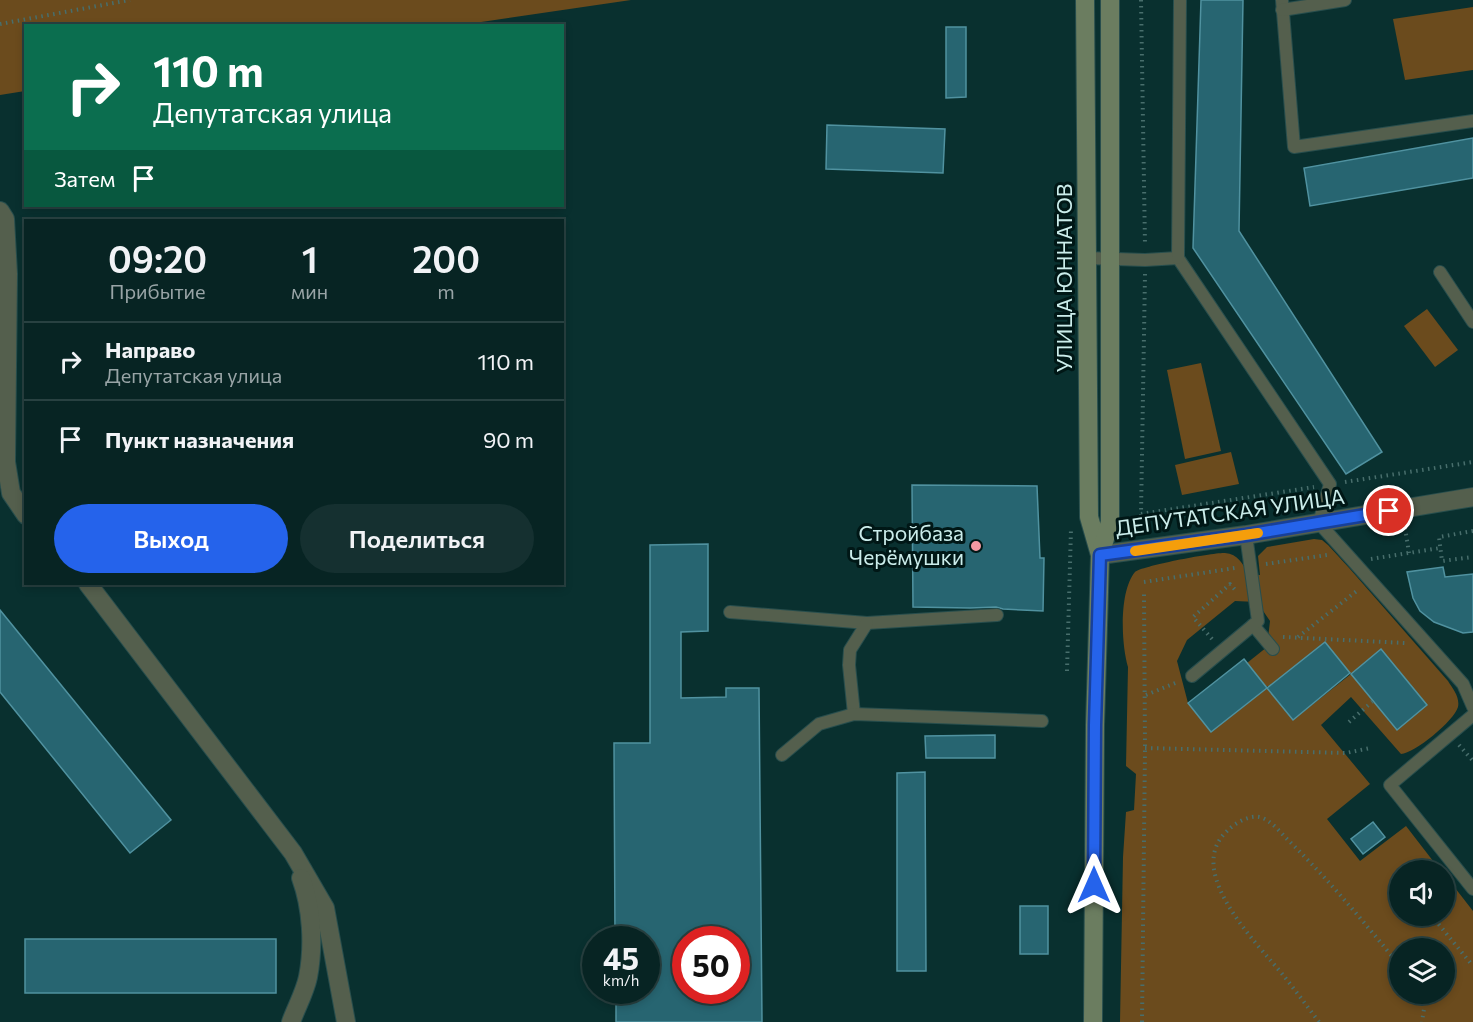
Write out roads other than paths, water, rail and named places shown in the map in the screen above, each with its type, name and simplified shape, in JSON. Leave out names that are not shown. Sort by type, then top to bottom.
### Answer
[{"type":"main road","name":"УЛИЦА ЮННАТОВ","points":[[1086,0],[1089,517],[1100,555]]},
{"type":"main road","name":"УЛИЦА ЮННАТОВ","points":[[1093,1022],[1095,725],[1100,555],[1110,522],[1110,0]]},
{"type":"street","points":[[0,211],[5,219],[9,274],[6,462],[11,493],[24,512]]},
{"type":"street","name":"ДЕПУТАТСКАЯ УЛИЦА","points":[[1100,555],[1246,535],[1473,497]]},
{"type":"street","points":[[89,585],[291,850],[325,908],[346,1022]]},
{"type":"street","points":[[291,850],[305,889],[311,927],[308,978],[291,1022]]},
{"type":"lane","points":[[1180,0],[1178,258],[1330,484],[1319,523],[1463,684],[1473,708]]},
{"type":"lane","points":[[1345,0],[1282,5],[1294,147],[1473,120]]},
{"type":"lane","points":[[1087,258],[1145,260],[1178,258]]},
{"type":"lane","points":[[1440,272],[1473,322]]},
{"type":"lane","points":[[1246,535],[1255,620],[1262,635],[1273,649]]},
{"type":"lane","points":[[730,612],[867,623],[997,615]]},
{"type":"lane","points":[[1192,676],[1255,620]]},
{"type":"lane","points":[[854,714],[849,665],[850,650],[867,623]]},
{"type":"lane","points":[[782,756],[819,724],[854,714],[1042,721]]},
{"type":"lane","points":[[1473,715],[1390,785],[1473,889]]},
{"type":"place","name":"Стройбаза Черёмушки","points":[[976,546]]}]
